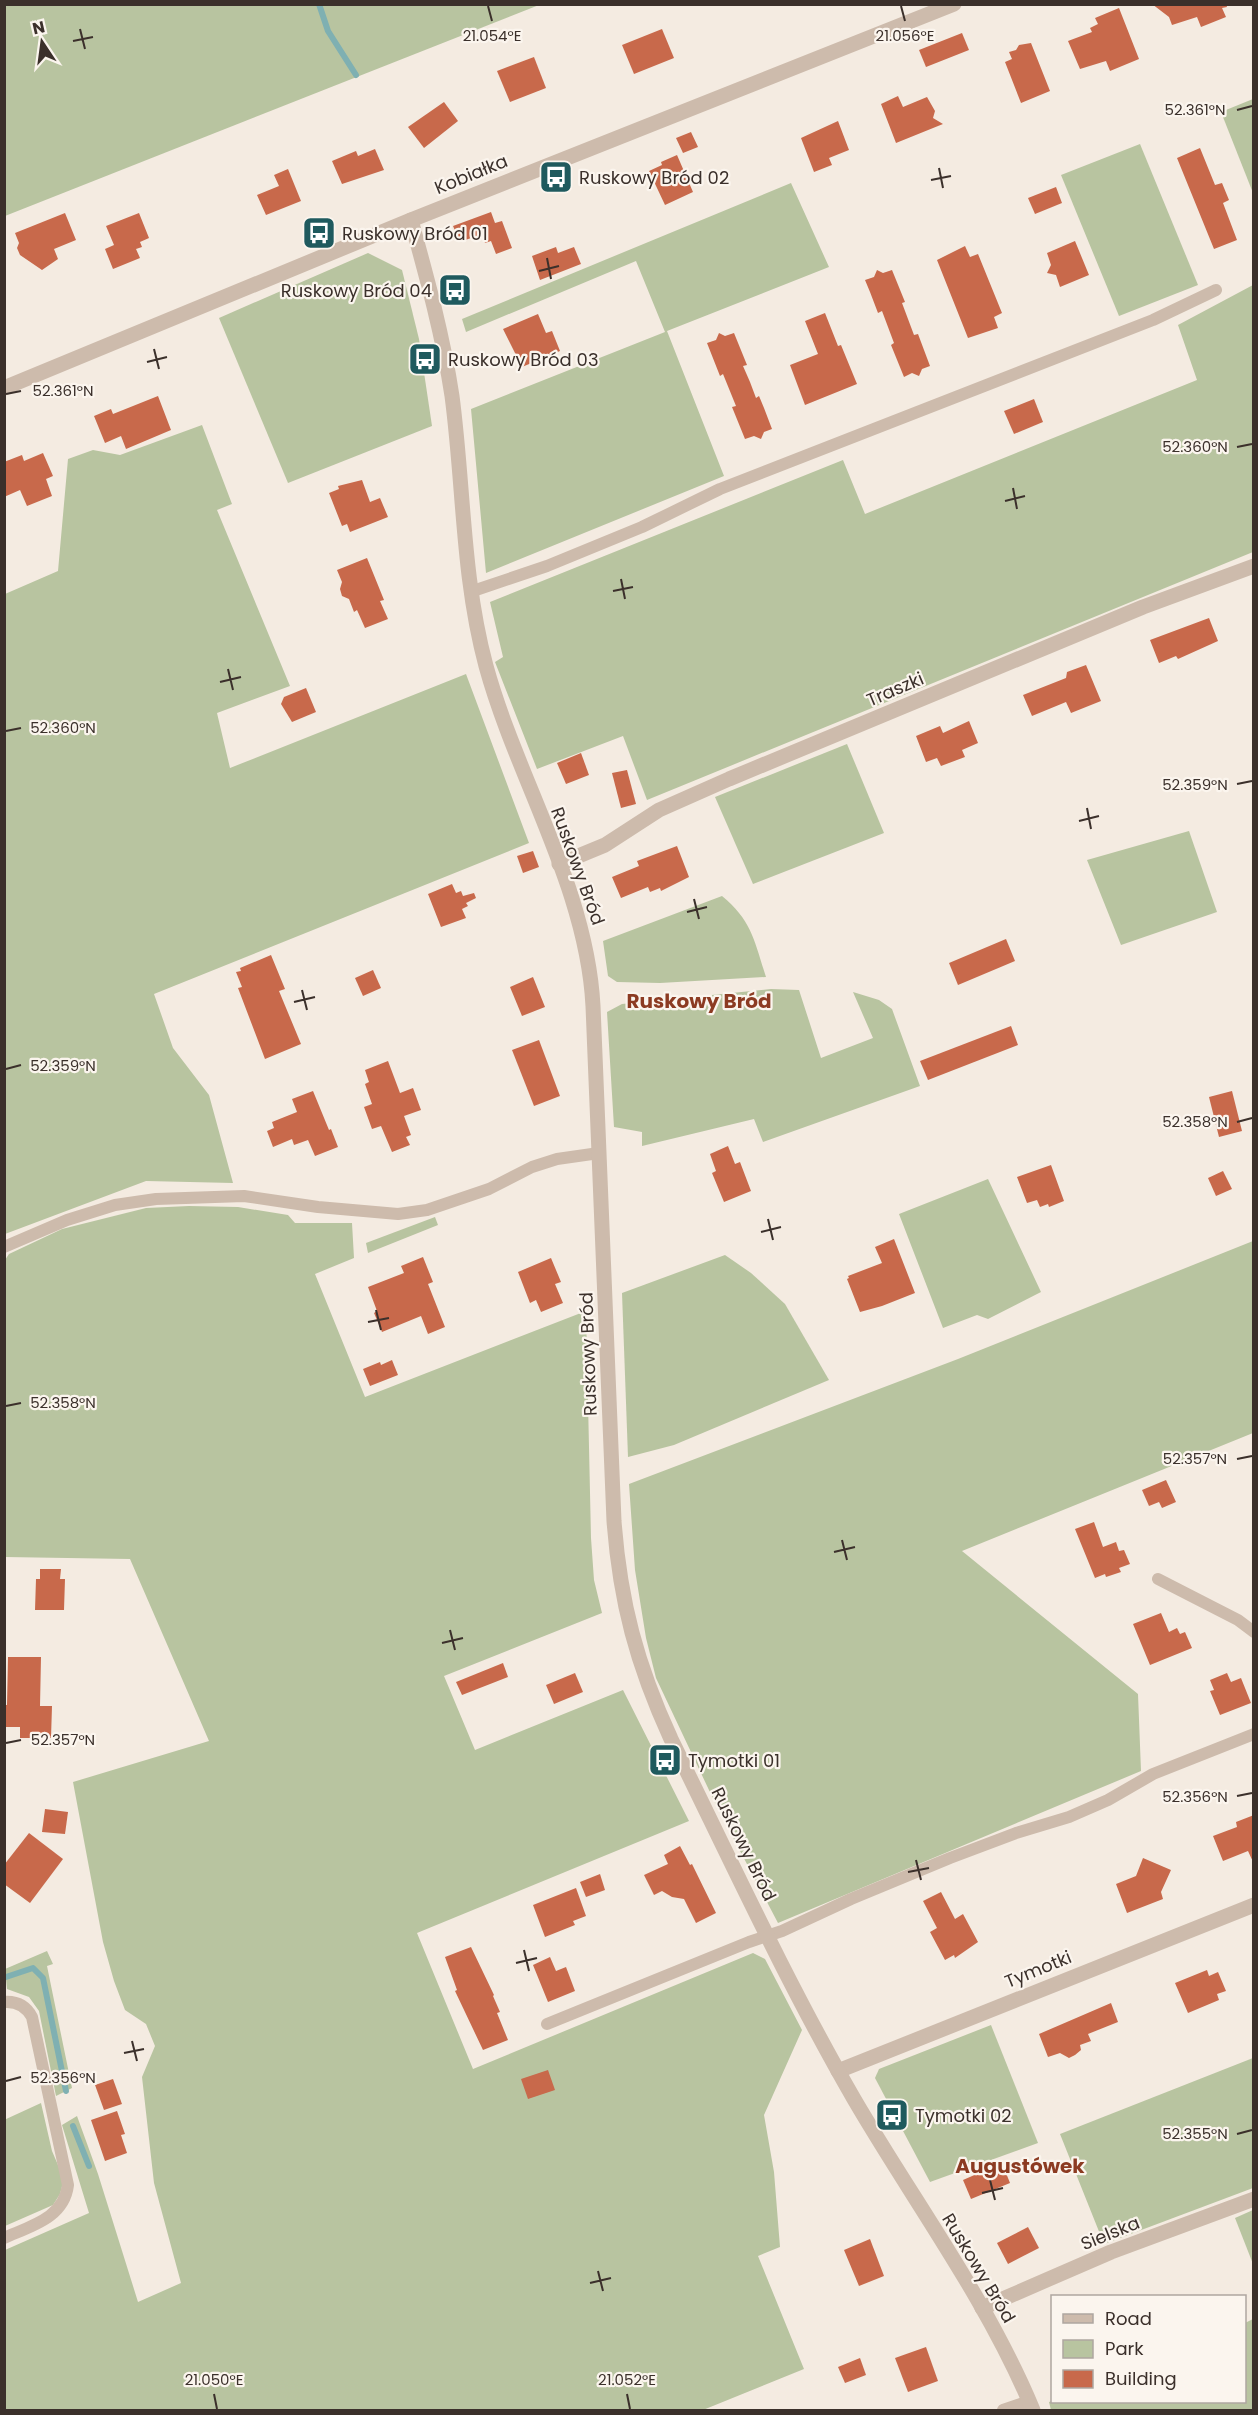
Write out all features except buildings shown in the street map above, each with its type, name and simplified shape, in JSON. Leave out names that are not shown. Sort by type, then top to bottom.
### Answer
[{"type":"street","name":"Kobiałka","points":[[4,388],[411,220],[954,4]]},
{"type":"street","name":"Ruskowy Bród","points":[[411,220],[433,298],[445,356],[455,428],[470,592],[486,666],[502,716],[559,864],[583,936],[592,979],[616,1556],[637,1656],[656,1706],[768,1935],[838,2071],[879,2142],[982,2308],[1031,2406]]},
{"type":"street","name":"Traszki","points":[[559,864],[605,845],[658,810],[729,779],[1143,607],[1254,566]]},
{"type":"street","name":"Tymotki","points":[[838,2071],[1254,1905]]},
{"type":"street","name":"Sielska","points":[[982,2308],[1111,2252],[1254,2199]]},
{"type":"lane","points":[[470,592],[547,566],[642,527],[720,489],[1154,320],[1216,290]]},
{"type":"lane","points":[[4,1247],[68,1220],[115,1205],[156,1199],[243,1196],[318,1207],[398,1214],[427,1210],[459,1201],[532,1167],[557,1159],[599,1153]]},
{"type":"lane","points":[[1158,1579],[1238,1620],[1254,1632]]},
{"type":"lane","points":[[547,2024],[768,1935],[950,1858],[1016,1833],[1069,1817],[1108,1800],[1153,1774],[1254,1734]]},
{"type":"lane","points":[[4,2002],[12,2001],[26,2008],[32,2017],[68,2185],[67,2196],[49,2218],[4,2238]]},
{"type":"lane","points":[[1003,2410],[1031,2406]]},
{"type":"green space","points":[[5,4],[539,4],[539,5],[5,216]]},
{"type":"green space","points":[[1253,99],[1253,193],[1221,112]]},
{"type":"green space","points":[[1140,144],[1198,285],[1119,316],[1061,175]]},
{"type":"green space","points":[[791,183],[829,267],[667,331],[724,476],[486,573],[471,409],[665,332],[636,261],[466,332],[462,319]]},
{"type":"green space","points":[[368,253],[402,270],[419,339],[432,426],[288,483],[219,318]]},
{"type":"green space","points":[[1253,285],[1253,552],[647,800],[623,736],[537,769],[495,662],[503,657],[490,602],[843,460],[865,514],[1197,380],[1178,325]]},
{"type":"green space","points":[[202,425],[232,504],[217,510],[290,686],[217,713],[230,768],[466,674],[529,843],[154,994],[173,1048],[209,1095],[233,1183],[146,1181],[5,1234],[5,594],[58,571],[68,459],[93,450],[120,455]]},
{"type":"green space","points":[[847,744],[884,833],[753,884],[715,797]]},
{"type":"green space","points":[[1189,831],[1217,912],[1121,945],[1087,860]]},
{"type":"green space","points":[[722,896],[740,914],[751,932],[766,977],[660,983],[617,982],[608,976],[603,941]]},
{"type":"green space","points":[[771,989],[799,990],[821,1058],[873,1038],[853,992],[879,1000],[892,1009],[920,1086],[763,1142],[754,1119],[642,1146],[642,1132],[614,1127],[607,1012],[622,1004]]},
{"type":"green space","points":[[988,1179],[1041,1292],[988,1319],[977,1315],[943,1328],[899,1214]]},
{"type":"green space","points":[[238,1207],[288,1215],[295,1223],[352,1223],[354,1258],[315,1274],[365,1397],[586,1311],[591,1538],[594,1580],[602,1613],[444,1676],[475,1750],[623,1690],[689,1821],[417,1933],[473,2069],[753,1953],[765,1959],[802,2030],[764,2115],[774,2172],[780,2247],[758,2256],[804,2369],[703,2410],[5,2410],[5,2250],[89,2213],[62,2125],[77,2116],[98,2174],[138,2302],[181,2283],[154,2183],[142,2077],[155,2046],[146,2024],[125,2010],[114,1981],[103,1942],[73,1782],[209,1741],[130,1559],[5,1557],[5,1260],[9,1254],[62,1229],[146,1208]]},
{"type":"green space","points":[[435,1217],[438,1225],[368,1253],[366,1243]]},
{"type":"green space","points":[[1253,1241],[1253,1433],[962,1551],[1138,1694],[1141,1771],[778,1923],[717,1807],[656,1678],[646,1638],[635,1570],[629,1484],[958,1359]]},
{"type":"green space","points":[[725,1255],[751,1273],[785,1304],[829,1380],[674,1445],[628,1457],[622,1293]]},
{"type":"green space","points":[[47,1951],[53,1964],[47,1966],[72,2088],[56,2096],[39,2011],[29,1997],[7,1989],[5,1969]]},
{"type":"green space","points":[[991,2025],[1038,2143],[930,2182],[875,2078],[879,2069]]},
{"type":"green space","points":[[1253,2058],[1253,2188],[1104,2244],[1060,2134]]},
{"type":"green space","points":[[41,2103],[52,2151],[64,2179],[60,2194],[53,2205],[5,2226],[4,2120]]},
{"type":"green space","points":[[1253,2210],[1253,2264],[1235,2218]]},
{"type":"green space","points":[[1253,2319],[1253,2410],[1051,2410],[1049,2402],[1051,2401],[1246,2403],[1246,2322]]},
{"type":"waterway","points":[[319,4],[328,31],[356,75]]},
{"type":"waterway","points":[[6,1977],[33,1968],[43,1978],[66,2091]]},
{"type":"waterway","points":[[73,2126],[89,2166]]},
{"type":"place","name":"Ruskowy Bród 02","points":[[556,177]]},
{"type":"place","name":"Ruskowy Bród 01","points":[[319,233]]},
{"type":"place","name":"Ruskowy Bród 04","points":[[455,290]]},
{"type":"place","name":"Ruskowy Bród 03","points":[[425,359]]},
{"type":"place","name":"Tymotki 01","points":[[665,1760]]},
{"type":"place","name":"Tymotki 02","points":[[892,2115]]},
{"type":"district","name":"Ruskowy Bród","points":[[699,1001]]},
{"type":"district","name":"Augustówek","points":[[1020,2166]]}]
